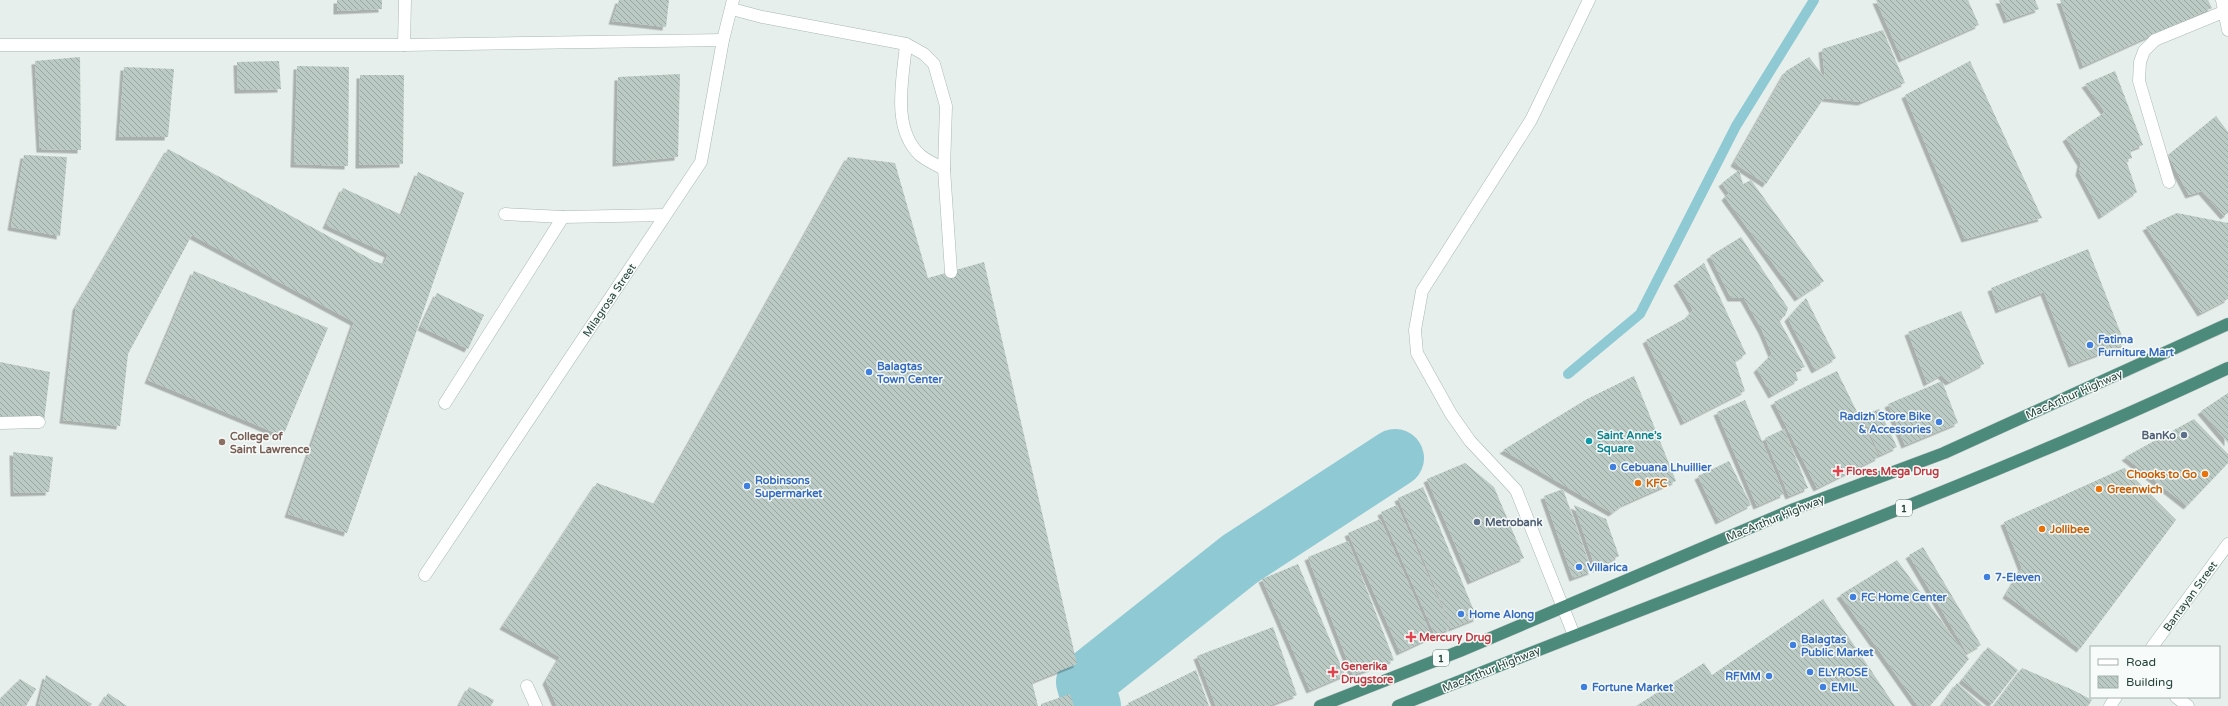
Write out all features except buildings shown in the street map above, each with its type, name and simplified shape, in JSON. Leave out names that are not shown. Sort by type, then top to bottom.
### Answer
[{"type":"highway","name":"MacArthur Highway","points":[[1320,706],[1460,650],[1794,508],[1944,453],[2228,324]]},
{"type":"highway","name":"MacArthur Highway","points":[[1398,706],[1574,635],[1957,487],[2139,410],[2228,368]]},
{"type":"street","points":[[404,45],[405,0]]},
{"type":"street","points":[[1574,635],[1561,607],[1516,490],[1470,441],[1451,414],[1417,353],[1415,330],[1422,291],[1531,120],[1589,0]]},
{"type":"street","points":[[2222,0],[2226,11],[2228,30]]},
{"type":"street","points":[[733,4],[762,17],[906,44],[924,54],[934,64],[941,83],[946,106],[944,169],[951,272]]},
{"type":"street","name":"Milagrosa Street","points":[[425,575],[701,162],[724,40],[733,4]]},
{"type":"street","points":[[2169,182],[2139,81],[2140,62],[2144,50],[2155,40],[2226,11]]},
{"type":"street","points":[[0,45],[404,45],[724,40]]},
{"type":"street","points":[[906,44],[902,124],[908,139],[921,155],[944,169]]},
{"type":"street","points":[[506,214],[563,217],[665,215]]},
{"type":"street","points":[[445,403],[563,217]]},
{"type":"street","points":[[0,423],[39,422]]},
{"type":"street","name":"Bantayan Street","points":[[2153,646],[2228,544]]},
{"type":"street","points":[[527,686],[536,706]]},
{"type":"street","points":[[2177,698],[2188,706]]},
{"type":"waterway","points":[[1568,374],[1640,314],[1736,126],[1814,0]]},
{"type":"waterway","points":[[1092,706],[1085,682],[1240,559],[1395,458]]},
{"type":"place","name":"Fatima Furniture Mart","points":[[2090,345]]},
{"type":"place","name":"Balagtas Town Center","points":[[869,372]]},
{"type":"place","name":"Radizh Store Bike & Accessories","points":[[1939,422]]},
{"type":"place","name":"BanKo","points":[[2184,435]]},
{"type":"place","name":"Saint Anne’s Square","points":[[1589,441]]},
{"type":"place","name":"College of Saint Lawrence","points":[[222,442]]},
{"type":"place","name":"Cebuana Lhuillier","points":[[1613,467]]},
{"type":"place","name":"Flores Mega Drug","points":[[1838,471]]},
{"type":"place","name":"Chooks to Go","points":[[2205,474]]},
{"type":"place","name":"KFC","points":[[1638,483]]},
{"type":"place","name":"Robinsons Supermarket","points":[[747,486]]},
{"type":"place","name":"Greenwich","points":[[2099,489]]},
{"type":"place","name":"Metrobank","points":[[1477,522]]},
{"type":"place","name":"Jollibee","points":[[2042,529]]},
{"type":"place","name":"Villarica","points":[[1579,567]]},
{"type":"place","name":"7-Eleven","points":[[1987,577]]},
{"type":"place","name":"FC Home Center","points":[[1853,597]]},
{"type":"place","name":"Home Along","points":[[1461,614]]},
{"type":"place","name":"Mercury Drug","points":[[1411,637]]},
{"type":"place","name":"Balagtas Public Market","points":[[1793,645]]},
{"type":"place","name":"Generika Drugstore","points":[[1333,672]]},
{"type":"place","name":"ELYROSE","points":[[1810,672]]},
{"type":"place","name":"RFMM","points":[[1769,676]]},
{"type":"place","name":"Fortune Market","points":[[1584,687]]},
{"type":"place","name":"EMIL","points":[[1823,687]]}]
